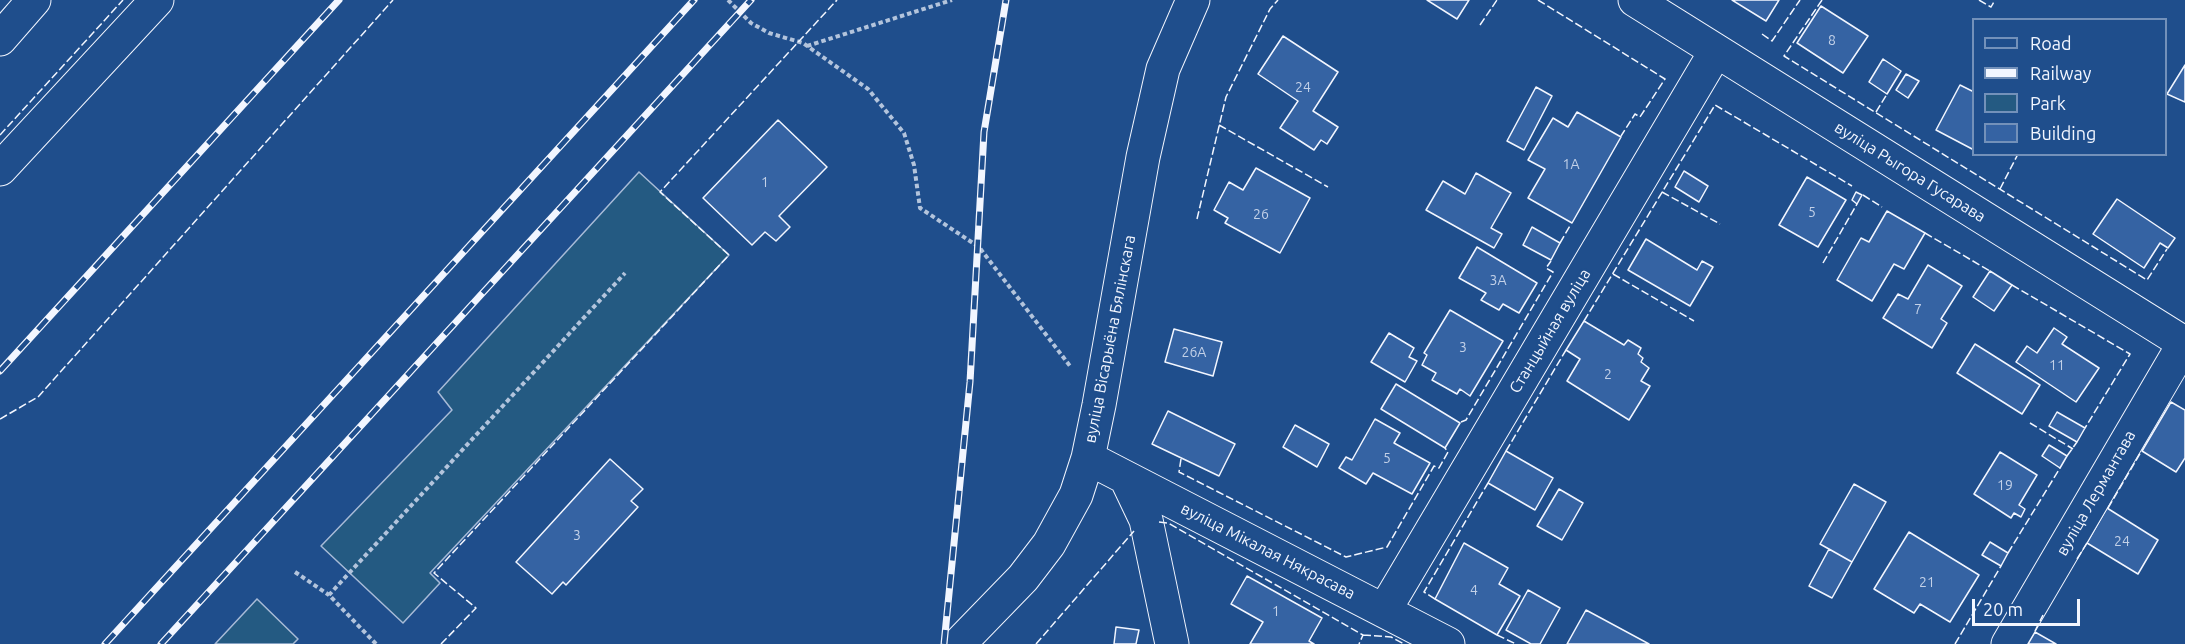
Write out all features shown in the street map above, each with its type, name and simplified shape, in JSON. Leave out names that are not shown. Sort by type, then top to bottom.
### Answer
[{"type":"street","points":[[0,39],[34,0]]},
{"type":"street","points":[[0,169],[157,0]]},
{"type":"street","name":"вуліца Вісарыёна Бялінскага","points":[[959,644],[1023,578],[1049,544],[1076,495],[1088,458],[1099,405],[1143,157],[1163,69],[1193,0]]},
{"type":"street","name":"вуліца Рыгора Гусарава","points":[[1635,0],[2185,343]]},
{"type":"street","name":"Станцыйная вуліца","points":[[1384,611],[1716,51]]},
{"type":"street","name":"вуліца Лермантава","points":[[2008,644],[2185,343]]},
{"type":"street","name":"вуліца Мікалая Някрасава","points":[[1088,458],[1448,644]]},
{"type":"street","points":[[1126,478],[1146,520],[1172,644]]},
{"type":"path","points":[[728,0],[751,23],[769,33],[807,46],[868,89],[904,133],[914,165],[920,208],[980,246],[1099,405]]},
{"type":"path","points":[[807,46],[952,0]]},
{"type":"path","points":[[329,595],[625,273]]},
{"type":"path","points":[[295,572],[329,595],[376,644]]},
{"type":"green space","points":[[639,172],[729,255],[430,573],[440,583],[403,623],[321,546],[452,410],[438,392]]},
{"type":"green space","points":[[257,599],[298,639],[293,644],[215,644]]},
{"type":"building","points":[[1427,0],[1469,0],[1457,19]]},
{"type":"building","points":[[1732,0],[1779,0],[1766,21]]},
{"type":"building","points":[[1821,6],[1868,36],[1843,73],[1797,43]]},
{"type":"building","points":[[1283,36],[1338,72],[1313,111],[1338,127],[1327,144],[1321,140],[1314,150],[1280,128],[1298,101],[1258,74]]},
{"type":"building","points":[[1883,59],[1901,71],[1887,94],[1869,82]]},
{"type":"building","points":[[2185,65],[2185,102],[2167,94]]},
{"type":"building","points":[[1906,74],[1919,81],[1908,98],[1896,90]]},
{"type":"building","points":[[1960,85],[1972,91],[1972,149],[1936,130]]},
{"type":"building","points":[[1536,87],[1552,96],[1524,150],[1507,141]]},
{"type":"building","points":[[1577,112],[1621,137],[1572,223],[1528,198],[1545,169],[1528,160],[1553,118],[1568,127]]},
{"type":"building","points":[[778,120],[827,167],[779,216],[790,227],[776,241],[765,232],[752,245],[703,198]]},
{"type":"building","points":[[1256,168],[1310,198],[1280,253],[1225,223],[1228,218],[1214,210],[1229,182],[1243,190]]},
{"type":"building","points":[[1684,171],[1708,186],[1699,202],[1675,187]]},
{"type":"building","points":[[1476,173],[1511,193],[1491,228],[1502,234],[1494,248],[1426,210],[1443,181],[1465,194]]},
{"type":"building","points":[[1807,177],[1846,200],[1818,247],[1779,225]]},
{"type":"building","points":[[1856,192],[1862,195],[1857,204],[1852,200]]},
{"type":"building","points":[[2117,199],[2175,238],[2168,248],[2160,243],[2144,268],[2093,234]]},
{"type":"building","points":[[1887,211],[1925,233],[1904,269],[1894,264],[1872,301],[1837,280],[1861,238],[1869,242]]},
{"type":"building","points":[[1532,227],[1560,243],[1551,260],[1523,245]]},
{"type":"building","points":[[1646,239],[1697,270],[1702,261],[1713,267],[1690,306],[1628,270]]},
{"type":"building","points":[[1477,247],[1537,283],[1519,313],[1503,304],[1499,310],[1481,300],[1486,293],[1459,278]]},
{"type":"building","points":[[1928,265],[1962,286],[1941,319],[1947,323],[1932,348],[1883,318],[1898,294],[1908,299]]},
{"type":"building","points":[[1990,271],[2012,285],[1994,311],[1973,297]]},
{"type":"building","points":[[1450,310],[1503,341],[1470,396],[1460,389],[1457,394],[1432,380],[1436,373],[1422,365],[1427,355],[1424,353]]},
{"type":"building","points":[[1584,321],[1624,345],[1628,340],[1641,348],[1638,354],[1643,358],[1641,362],[1649,368],[1641,381],[1650,386],[1629,420],[1567,381],[1580,359],[1566,350]]},
{"type":"building","points":[[2054,328],[2067,337],[2062,344],[2099,368],[2076,402],[2016,362],[2027,346],[2037,353]]},
{"type":"building","points":[[1174,329],[1222,342],[1213,376],[1165,362]]},
{"type":"building","points":[[1389,333],[1414,348],[1409,357],[1417,361],[1405,382],[1371,362]]},
{"type":"building","points":[[1975,344],[2040,385],[2022,414],[1957,373]]},
{"type":"building","points":[[1396,384],[1460,423],[1445,448],[1381,409]]},
{"type":"building","points":[[2171,402],[2185,410],[2185,458],[2176,472],[2142,451]]},
{"type":"building","points":[[1168,411],[1235,444],[1219,476],[1152,444]]},
{"type":"building","points":[[2057,412],[2085,428],[2077,442],[2049,426]]},
{"type":"building","points":[[1375,419],[1400,433],[1394,443],[1430,463],[1412,494],[1373,473],[1366,484],[1339,468],[1346,457],[1352,460]]},
{"type":"building","points":[[1295,425],[1329,444],[1317,467],[1283,447]]},
{"type":"building","points":[[2049,445],[2067,456],[2060,468],[2042,456]]},
{"type":"building","points":[[1506,451],[1553,478],[1535,510],[1488,483]]},
{"type":"building","points":[[2000,452],[2037,475],[2019,505],[2025,509],[2021,517],[2014,513],[2011,518],[1974,494]]},
{"type":"building","points":[[610,459],[643,489],[631,501],[638,507],[566,585],[563,582],[552,594],[516,562]]},
{"type":"building","points":[[1854,484],[1886,502],[1852,562],[1820,544]]},
{"type":"building","points":[[1559,489],[1583,503],[1562,540],[1537,526]]},
{"type":"building","points":[[2107,508],[2158,540],[2138,574],[2087,543]]},
{"type":"building","points":[[1909,532],[1979,575],[1950,622],[1920,604],[1914,613],[1874,589]]},
{"type":"building","points":[[1990,542],[2008,553],[2001,566],[1982,555]]},
{"type":"building","points":[[1464,543],[1508,568],[1499,584],[1520,596],[1497,635],[1435,599]]},
{"type":"building","points":[[1829,549],[1852,562],[1832,598],[1809,586]]},
{"type":"building","points":[[1247,576],[1322,618],[1309,641],[1314,644],[1250,644],[1263,622],[1231,604]]},
{"type":"building","points":[[1528,590],[1560,608],[1540,644],[1531,644],[1506,630]]},
{"type":"building","points":[[1586,610],[1649,644],[1567,644]]},
{"type":"building","points":[[1116,627],[1139,630],[1136,644],[1114,644]]},
{"type":"building","points":[[2035,632],[2056,644],[2028,644]]},
{"type":"railway","points":[[0,371],[339,0]]},
{"type":"railway","points":[[105,644],[694,0]]},
{"type":"railway","points":[[161,644],[751,0]]},
{"type":"railway","points":[[944,644],[970,382],[984,132],[1006,0]]},
{"type":"fence","points":[[0,135],[123,0]]},
{"type":"fence","points":[[0,419],[38,397],[393,0]]},
{"type":"fence","points":[[441,644],[476,608],[434,573],[729,255],[660,192],[837,0]]},
{"type":"fence","points":[[1197,219],[1226,97],[1270,9],[1278,0]]},
{"type":"fence","points":[[1480,25],[1497,0]]},
{"type":"fence","points":[[1538,0],[1665,79],[1640,117],[1635,114],[1621,136]]},
{"type":"fence","points":[[1762,34],[1772,41],[1800,0]]},
{"type":"fence","points":[[1822,0],[1784,56],[2147,280],[2167,249]]},
{"type":"fence","points":[[1979,0],[1991,7],[1995,0]]},
{"type":"fence","points":[[1876,112],[1887,94]]},
{"type":"fence","points":[[1584,321],[1715,105],[1852,186]]},
{"type":"fence","points":[[1219,125],[1328,187]]},
{"type":"fence","points":[[2000,189],[2017,156]]},
{"type":"fence","points":[[1662,192],[1720,224]]},
{"type":"fence","points":[[1863,195],[1882,207]]},
{"type":"fence","points":[[1823,263],[1857,204]]},
{"type":"fence","points":[[1560,243],[1571,224]]},
{"type":"fence","points":[[1925,233],[1990,271]]},
{"type":"fence","points":[[1461,422],[1466,420],[1553,272],[1546,268],[1551,261]]},
{"type":"fence","points":[[1613,274],[1694,321]]},
{"type":"fence","points":[[2012,285],[2130,354],[2085,428]]},
{"type":"fence","points":[[1506,451],[1566,350]]},
{"type":"fence","points":[[2030,423],[2073,449]]},
{"type":"fence","points":[[2067,456],[2077,442]]},
{"type":"fence","points":[[1181,459],[1179,472],[1346,557],[1387,547],[1434,466],[1439,468],[1448,452],[1445,448]]},
{"type":"fence","points":[[2108,508],[2141,452]]},
{"type":"fence","points":[[2008,553],[2060,468]]},
{"type":"fence","points":[[1435,599],[1424,592],[1488,483]]},
{"type":"fence","points":[[1159,522],[1168,523],[1363,635],[1359,644]]},
{"type":"fence","points":[[1036,644],[1134,531]]},
{"type":"fence","points":[[2077,559],[2087,543]]},
{"type":"fence","points":[[1955,644],[2001,566]]},
{"type":"fence","points":[[2035,631],[2043,615]]},
{"type":"fence","points":[[1363,635],[1391,637],[1404,644]]},
{"type":"fence","points":[[1497,635],[1516,644]]}]
